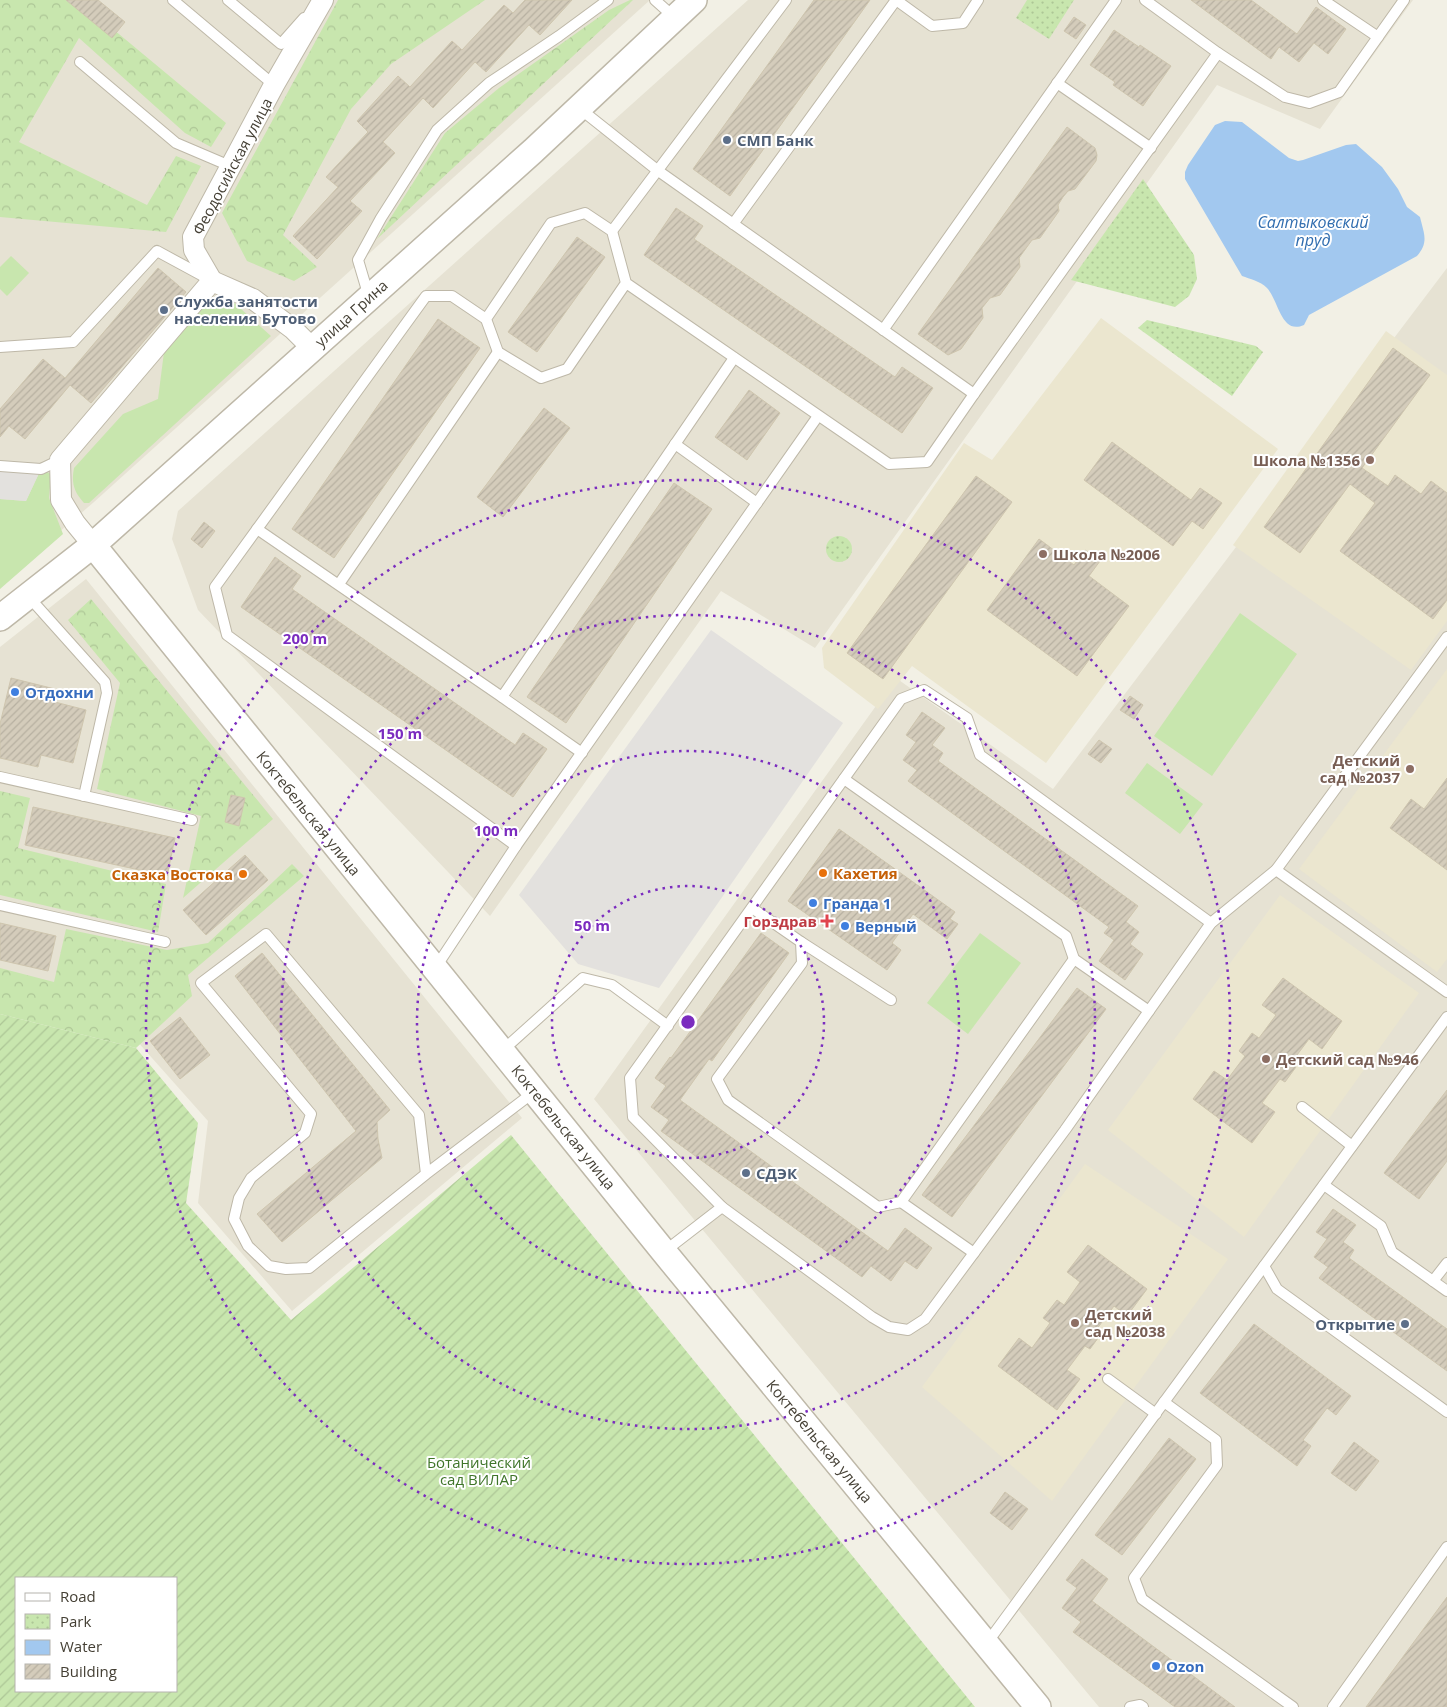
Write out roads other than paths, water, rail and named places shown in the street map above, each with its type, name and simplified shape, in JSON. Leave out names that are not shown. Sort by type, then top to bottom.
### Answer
[{"type":"street","name":"Феодосийская улица","points":[[212,281],[194,250],[193,237],[274,85],[323,0]]},
{"type":"street","name":"улица Грина","points":[[0,618],[93,545],[533,151],[694,0]]},
{"type":"street","points":[[93,545],[75,523],[61,500],[60,460],[212,281],[253,298],[293,329],[312,348]]},
{"type":"street","name":"Коктебельская улица","points":[[93,545],[140,606],[664,1252],[1038,1707]]},
{"type":"lane","points":[[173,0],[274,85]]},
{"type":"lane","points":[[228,0],[281,44],[319,0]]},
{"type":"lane","points":[[369,297],[358,260],[381,218],[437,130],[489,84],[608,0]]},
{"type":"lane","points":[[655,0],[675,18]]},
{"type":"lane","points":[[612,231],[656,170],[786,0]]},
{"type":"lane","points":[[733,224],[896,0],[932,26],[963,23],[978,0]]},
{"type":"lane","points":[[883,330],[1116,0]]},
{"type":"lane","points":[[1145,0],[1218,53],[1285,97],[1309,103],[1339,92],[1404,0]]},
{"type":"lane","points":[[1323,0],[1378,37]]},
{"type":"lane","points":[[486,319],[551,223],[585,213],[612,231],[626,283],[889,464],[927,462],[1218,53]]},
{"type":"lane","points":[[80,62],[176,143],[230,166]]},
{"type":"lane","points":[[1057,83],[1151,148]]},
{"type":"lane","points":[[578,108],[656,170],[974,394]]},
{"type":"lane","points":[[0,347],[72,342],[157,251],[212,281]]},
{"type":"lane","points":[[516,846],[226,635],[215,588],[426,296],[452,296],[486,319],[498,352],[541,378],[567,369],[626,283]]},
{"type":"lane","points":[[339,584],[498,352]]},
{"type":"lane","points":[[502,697],[734,358]]},
{"type":"lane","points":[[435,968],[516,846],[818,416]]},
{"type":"lane","points":[[675,444],[757,503]]},
{"type":"lane","points":[[0,466],[41,469],[60,460]]},
{"type":"lane","points":[[257,529],[582,753]]},
{"type":"lane","points":[[28,596],[104,682],[108,693],[84,796]]},
{"type":"lane","points":[[1211,923],[980,754],[967,718],[924,690],[901,699],[630,1078],[633,1117],[722,1207],[872,1318],[889,1327],[908,1330],[925,1319],[1065,1130],[1211,923],[1276,870],[1447,637]]},
{"type":"lane","points":[[0,777],[192,820]]},
{"type":"lane","points":[[844,779],[1066,936],[1074,960],[1149,1010]]},
{"type":"lane","points":[[1276,870],[1447,992]]},
{"type":"lane","points":[[0,905],[165,942]]},
{"type":"lane","points":[[752,908],[801,942],[892,1000]]},
{"type":"lane","points":[[426,1174],[419,1115],[266,934],[201,983],[311,1114],[305,1133],[251,1178],[239,1198],[234,1219],[248,1246],[269,1266],[286,1269],[309,1268],[426,1174],[535,1092]]},
{"type":"lane","points":[[801,942],[802,963],[717,1079],[728,1100],[878,1207],[901,1202],[1074,960]]},
{"type":"lane","points":[[502,1051],[583,978],[612,985],[668,1026]]},
{"type":"lane","points":[[987,1643],[1447,1017]]},
{"type":"lane","points":[[1302,1107],[1352,1146]]},
{"type":"lane","points":[[1324,1185],[1381,1226],[1392,1252],[1447,1291]]},
{"type":"lane","points":[[901,1202],[974,1253]]},
{"type":"lane","points":[[664,1252],[722,1207]]},
{"type":"lane","points":[[1433,1281],[1447,1263]]},
{"type":"lane","points":[[1264,1266],[1276,1289],[1447,1412]]},
{"type":"lane","points":[[1108,1379],[1156,1414]]},
{"type":"lane","points":[[1164,1402],[1216,1440],[1217,1464],[1134,1578],[1142,1599],[1293,1707]]},
{"type":"lane","points":[[1333,1707],[1447,1547]]},
{"type":"lane","points":[[1130,1707],[1140,1705],[1143,1707]]},
{"type":"water","name":"Салтыковский пруд","points":[[1225,121],[1242,122],[1289,158],[1298,161],[1346,145],[1356,144],[1382,167],[1398,189],[1407,207],[1420,217],[1425,238],[1421,251],[1417,256],[1309,315],[1304,325],[1296,327],[1290,325],[1281,315],[1267,288],[1258,282],[1242,276],[1185,179],[1188,165],[1215,125]]},
{"type":"place","name":"СМП Банк","points":[[727,140]]},
{"type":"place","name":"Служба занятости населения Бутово","points":[[164,310]]},
{"type":"place","name":"Школа №1356","points":[[1370,460]]},
{"type":"place","name":"Школа №2006","points":[[1043,554]]},
{"type":"place","name":"Отдохни","points":[[15,692]]},
{"type":"place","name":"Детский сад №2037","points":[[1410,769]]},
{"type":"place","name":"Кахетия","points":[[823,873]]},
{"type":"place","name":"Сказка Востока","points":[[243,874]]},
{"type":"place","name":"Гранда 1","points":[[813,903]]},
{"type":"place","name":"Горздрав","points":[[827,921]]},
{"type":"place","name":"Верный","points":[[845,926]]},
{"type":"place","name":"Детский сад №946","points":[[1266,1059]]},
{"type":"place","name":"СДЭК","points":[[746,1173]]},
{"type":"place","name":"Детский сад №2038","points":[[1075,1323]]},
{"type":"place","name":"Открытие","points":[[1405,1324]]},
{"type":"place","name":"Ozon","points":[[1156,1666]]},
{"type":"park label","name":"Ботанический сад ВИЛАР","points":[[479,1470]]}]
